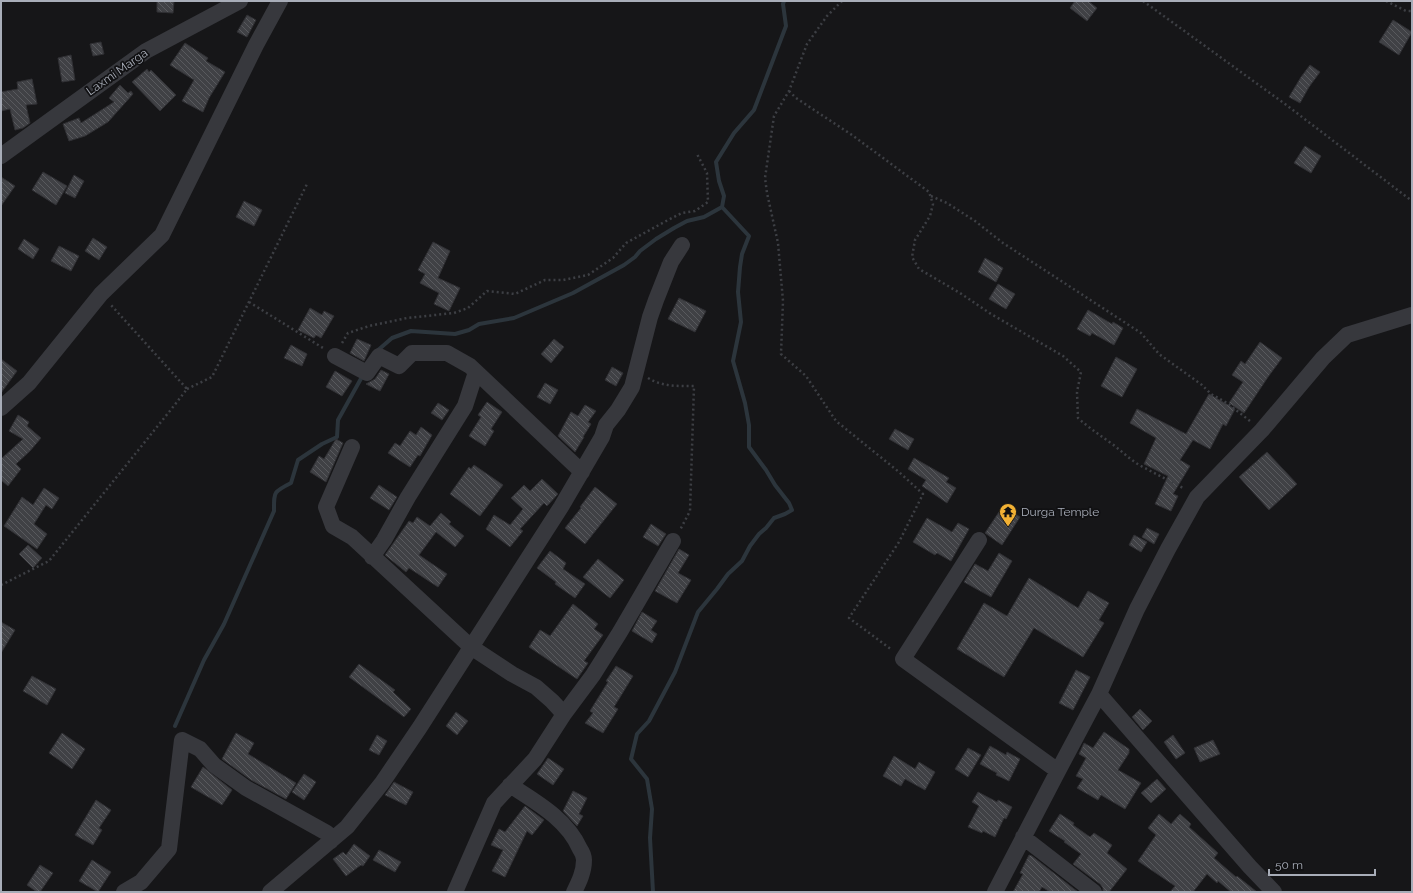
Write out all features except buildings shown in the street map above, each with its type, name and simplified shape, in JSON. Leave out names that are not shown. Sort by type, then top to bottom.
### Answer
[{"type":"street","points":[[209,17],[213,1]]},
{"type":"street","name":"Laxmi Marga","points":[[1,156],[146,51],[240,1]]},
{"type":"street","points":[[1,408],[29,383],[101,294],[162,235],[256,45],[280,1]]},
{"type":"street","points":[[270,892],[346,827],[382,783],[561,507],[602,437],[606,425],[618,410],[632,386],[654,305],[671,262],[682,245]]},
{"type":"street","points":[[995,892],[1099,694],[1137,609],[1197,497],[1262,430],[1323,358],[1347,335],[1412,315]]},
{"type":"street","points":[[336,356],[368,373],[378,356],[399,366],[412,352],[447,353],[470,366],[582,472]]},
{"type":"street","points":[[372,556],[384,540],[408,497],[465,406],[476,372]]},
{"type":"street","points":[[352,447],[326,507],[333,526],[352,537],[471,647],[512,674],[536,687],[564,714]]},
{"type":"street","points":[[979,540],[903,659],[1058,771]]},
{"type":"street","points":[[455,892],[494,803],[535,759],[564,714],[593,675],[673,541]]},
{"type":"street","points":[[1099,694],[1250,867],[1274,892]]},
{"type":"street","points":[[124,892],[142,882],[169,848],[182,740],[200,749],[214,765],[246,788],[327,833],[331,841]]},
{"type":"street","points":[[510,785],[558,818],[570,830],[578,842],[584,858],[582,875],[574,892]]},
{"type":"street","points":[[1023,837],[1094,892]]},
{"type":"path","points":[[842,1],[827,16],[807,44],[789,91],[774,116],[765,178],[778,243],[783,301],[781,354],[806,376],[836,421],[899,472],[923,494],[899,542],[849,618],[903,659]]},
{"type":"path","points":[[1143,1],[1286,104],[1412,201]]},
{"type":"path","points":[[1386,1],[1406,11],[1412,10]]},
{"type":"path","points":[[789,91],[796,98],[852,134],[929,192],[933,204],[930,216],[915,240],[912,256],[919,269],[960,293],[991,314],[1063,356],[1080,372],[1077,392],[1078,418],[1090,429],[1114,444],[1140,466],[1168,479],[1197,497]]},
{"type":"path","points":[[249,302],[336,356],[348,333],[368,326],[407,318],[454,313],[468,308],[487,290],[515,294],[545,280],[563,280],[588,275],[613,258],[626,243],[682,213],[695,211],[708,202],[707,172],[697,154]]},
{"type":"path","points":[[1,585],[49,561],[187,388],[212,377],[308,182]]},
{"type":"path","points":[[930,196],[947,203],[975,221],[1003,243],[1141,333],[1159,354],[1202,385],[1211,394],[1235,409],[1262,430]]},
{"type":"path","points":[[101,294],[187,388]]},
{"type":"path","points":[[632,386],[648,378],[657,384],[694,386],[690,511],[673,541]]},
{"type":"waterway","points":[[653,892],[650,838],[652,809],[647,779],[631,759],[637,734],[649,721],[675,672],[698,612],[728,574],[742,561],[750,546],[759,534],[774,518],[792,510],[789,503],[749,447],[749,425],[745,403],[733,361],[741,322],[738,292],[740,267],[742,254],[749,236],[722,207],[724,196],[719,181],[716,162],[734,133],[754,110],[786,26],[783,4],[784,1]]},
{"type":"waterway","points":[[377,351],[392,338],[411,331],[455,334],[469,330],[479,324],[514,318],[573,293],[624,265],[656,239],[674,228],[687,221],[704,217],[722,207]]},
{"type":"waterway","points":[[175,726],[204,660],[224,624],[274,511],[274,500],[276,493],[281,488],[291,483],[298,460],[322,444],[337,437],[338,420],[363,375]]},
{"type":"place","name":"Durga Temple","points":[[1008,527]]}]
